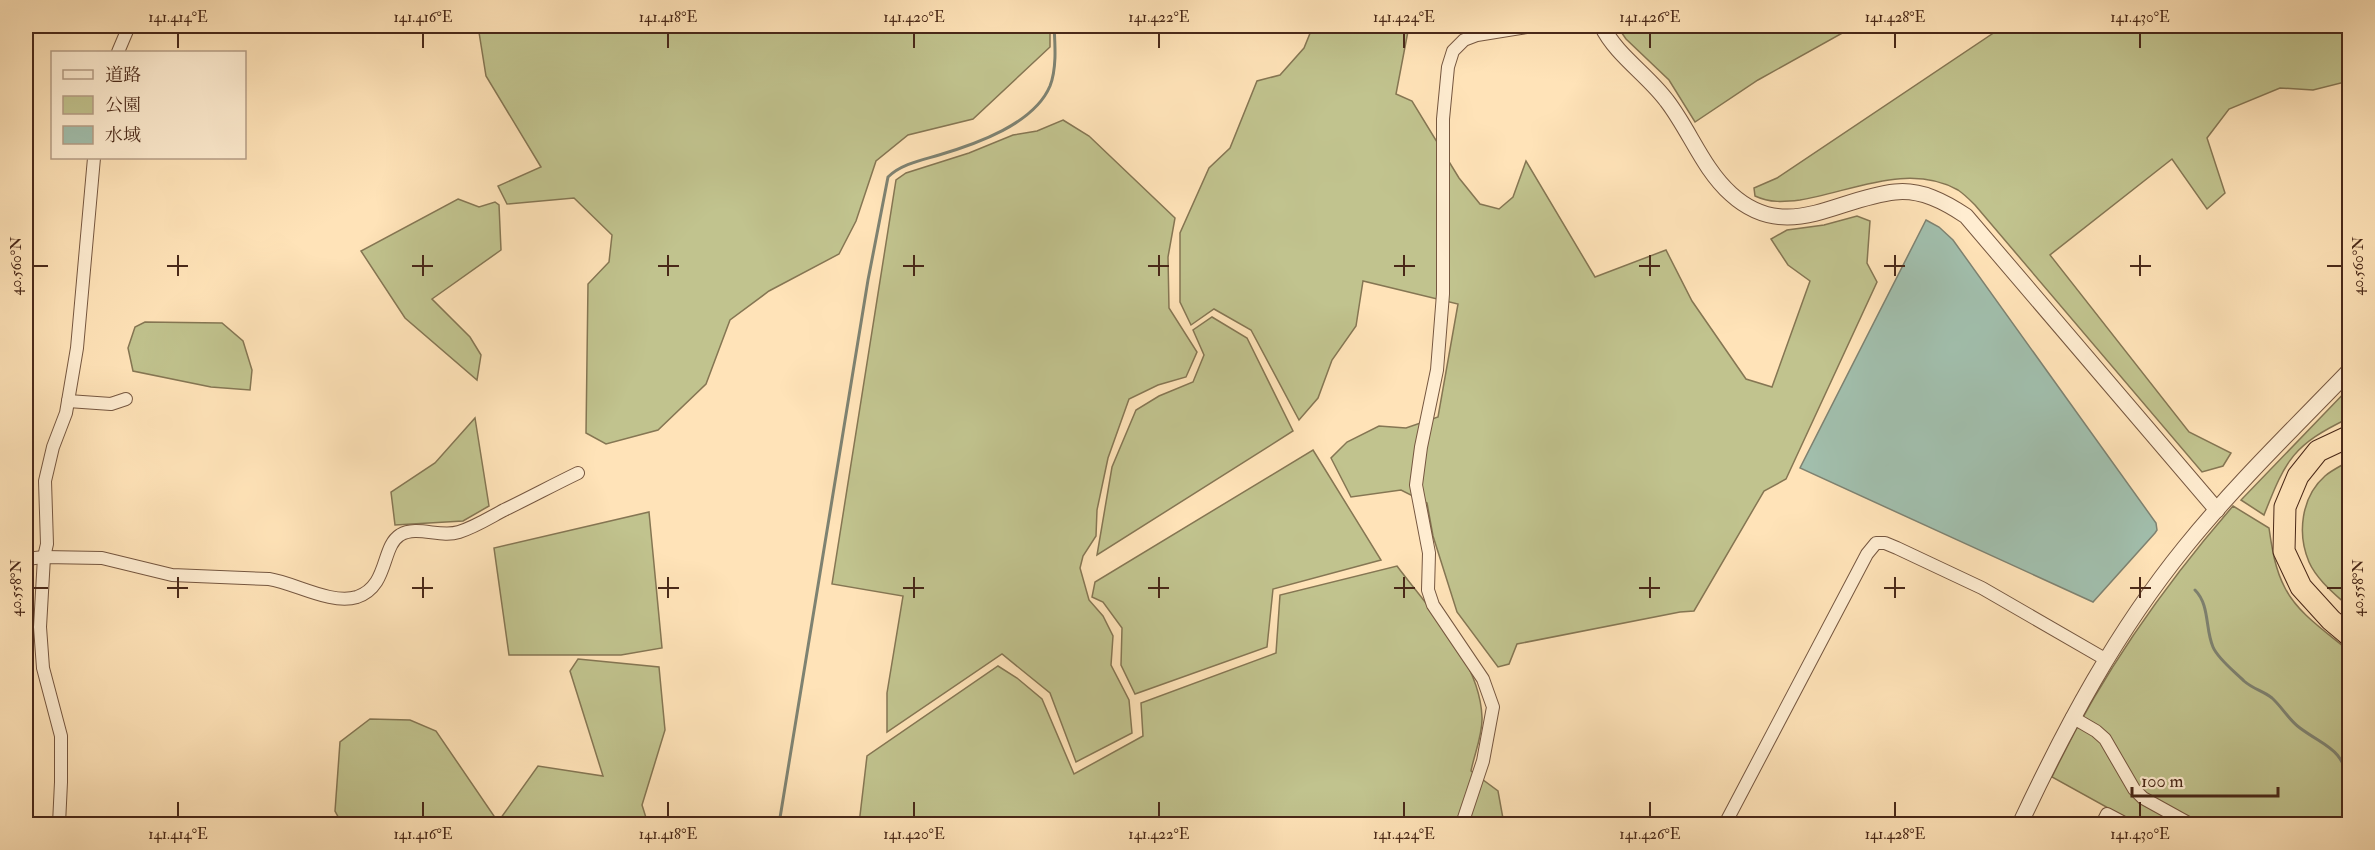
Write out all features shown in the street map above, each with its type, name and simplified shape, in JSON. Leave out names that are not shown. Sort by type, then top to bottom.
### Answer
[{"type":"highway","points":[[2349,436],[2318,451],[2298,476],[2285,507],[2284,552],[2301,587],[2349,636]]},
{"type":"highway","points":[[2349,451],[2334,456],[2313,475],[2297,503],[2293,531],[2301,565],[2316,589],[2349,622]]},
{"type":"street","points":[[118,51],[129,26]]},
{"type":"street","points":[[1462,825],[1483,761],[1493,707],[1483,679],[1433,605],[1428,590],[1429,553],[1416,485],[1421,447],[1437,370],[1443,294],[1443,119],[1448,67],[1453,51],[1458,45],[1477,34],[1533,26]]},
{"type":"street","points":[[1602,26],[1667,101],[1722,186],[1754,211],[1774,217],[1802,216],[1826,212],[1863,199],[1895,192],[1918,193],[1944,201],[1966,216],[2217,510]]},
{"type":"street","points":[[59,825],[61,736],[43,668],[40,627],[44,557],[47,544],[45,481],[68,401],[82,302],[94,159]]},
{"type":"street","points":[[2020,825],[2072,717],[2105,659],[2161,578],[2217,510],[2349,370]]},
{"type":"street","points":[[68,401],[111,404],[126,399]]},
{"type":"street","points":[[26,559],[102,558],[172,575],[285,581],[338,599],[357,597],[370,590],[379,577],[393,542],[401,535],[414,532],[456,533],[578,473]]},
{"type":"street","points":[[1725,825],[1868,554],[1876,543],[1891,545],[1982,588],[2105,659]]},
{"type":"street","points":[[2072,717],[2096,730],[2105,739],[2134,789],[2143,798],[2190,825]]},
{"type":"street","points":[[2102,825],[2107,814],[2126,825]]},
{"type":"green space","points":[[478,26],[1050,26],[1050,47],[973,119],[908,135],[876,161],[856,221],[839,254],[769,291],[730,320],[706,384],[658,430],[606,444],[586,433],[588,284],[609,262],[612,235],[574,198],[507,204],[498,186],[541,167],[486,76]]},
{"type":"green space","points":[[1313,26],[1409,26],[1396,94],[1412,101],[1459,178],[1480,204],[1499,209],[1513,197],[1526,161],[1595,277],[1666,250],[1692,301],[1746,379],[1772,387],[1810,281],[1788,265],[1771,239],[1787,230],[1824,225],[1857,216],[1870,221],[1867,263],[1877,282],[1786,479],[1764,491],[1694,611],[1517,644],[1509,664],[1498,667],[1457,612],[1433,536],[1427,503],[1401,490],[1351,497],[1331,458],[1347,442],[1379,426],[1406,428],[1438,417],[1458,304],[1363,281],[1356,326],[1332,360],[1318,398],[1299,420],[1251,330],[1214,309],[1191,325],[1180,302],[1180,233],[1209,168],[1230,148],[1257,81],[1280,75],[1304,48]]},
{"type":"green space","points":[[1617,26],[1855,26],[1758,80],[1695,122],[1669,80],[1626,39]]},
{"type":"green space","points":[[2004,26],[2349,26],[2349,81],[2313,90],[2280,88],[2229,109],[2207,138],[2225,193],[2207,209],[2172,159],[2050,255],[2189,432],[2231,453],[2223,466],[2202,472],[1975,205],[1958,190],[1939,182],[1899,179],[1800,200],[1777,201],[1755,196],[1754,188],[1777,178]]},
{"type":"green space","points":[[1063,120],[1089,136],[1175,218],[1168,257],[1169,308],[1197,352],[1186,377],[1158,385],[1129,399],[1108,458],[1097,510],[1096,536],[1083,556],[1080,568],[1089,600],[1103,616],[1113,636],[1111,665],[1129,700],[1132,733],[1076,762],[1050,693],[1002,654],[887,732],[887,693],[903,596],[832,584],[896,180],[906,173],[969,153],[1013,135],[1037,131]]},
{"type":"green space","points":[[458,199],[479,207],[495,202],[499,205],[501,250],[432,299],[470,337],[481,355],[477,380],[405,318],[361,251]]},
{"type":"green space","points":[[1212,317],[1247,338],[1293,431],[1097,555],[1112,467],[1136,410],[1159,396],[1193,382],[1204,355],[1193,330]]},
{"type":"green space","points":[[145,322],[222,323],[243,341],[252,370],[250,390],[211,387],[133,371],[128,348],[135,327]]},
{"type":"green space","points":[[2349,388],[2349,418],[2315,437],[2294,456],[2279,480],[2264,515],[2241,500]]},
{"type":"green space","points":[[475,418],[489,506],[463,521],[395,525],[391,492],[435,463]]},
{"type":"green space","points":[[1313,450],[1381,560],[1273,589],[1267,647],[1135,694],[1121,665],[1122,628],[1103,602],[1092,597],[1095,582]]},
{"type":"green space","points":[[2349,461],[2349,607],[2312,569],[2305,551],[2302,528],[2306,505],[2317,485],[2328,474]]},
{"type":"green space","points":[[2233,506],[2269,528],[2276,566],[2291,597],[2314,622],[2349,651],[2349,824],[2137,824],[2052,777],[2090,705],[2133,636],[2181,569]]},
{"type":"green space","points":[[649,512],[662,648],[621,655],[509,655],[494,548]]},
{"type":"green space","points":[[1397,566],[1451,637],[1472,676],[1479,696],[1482,724],[1471,771],[1498,791],[1504,824],[859,824],[867,756],[998,666],[1017,678],[1042,699],[1074,774],[1143,736],[1141,703],[1276,653],[1280,595]]},
{"type":"green space","points":[[578,659],[659,667],[665,730],[642,805],[648,824],[342,824],[335,811],[340,742],[370,719],[410,720],[436,731],[498,822],[538,766],[603,776],[570,671]]},
{"type":"water","points":[[1926,220],[1939,227],[1953,240],[2156,523],[2155,533],[2093,602],[1800,468]]},
{"type":"waterway","points":[[779,824],[868,280],[888,177],[912,163],[954,150],[1002,131],[1031,111],[1050,86],[1054,72],[1054,26]]},
{"type":"waterway","points":[[2195,590],[2203,603],[2213,647],[2219,656],[2247,684],[2272,698],[2296,725],[2332,750],[2343,763],[2350,785]]}]
